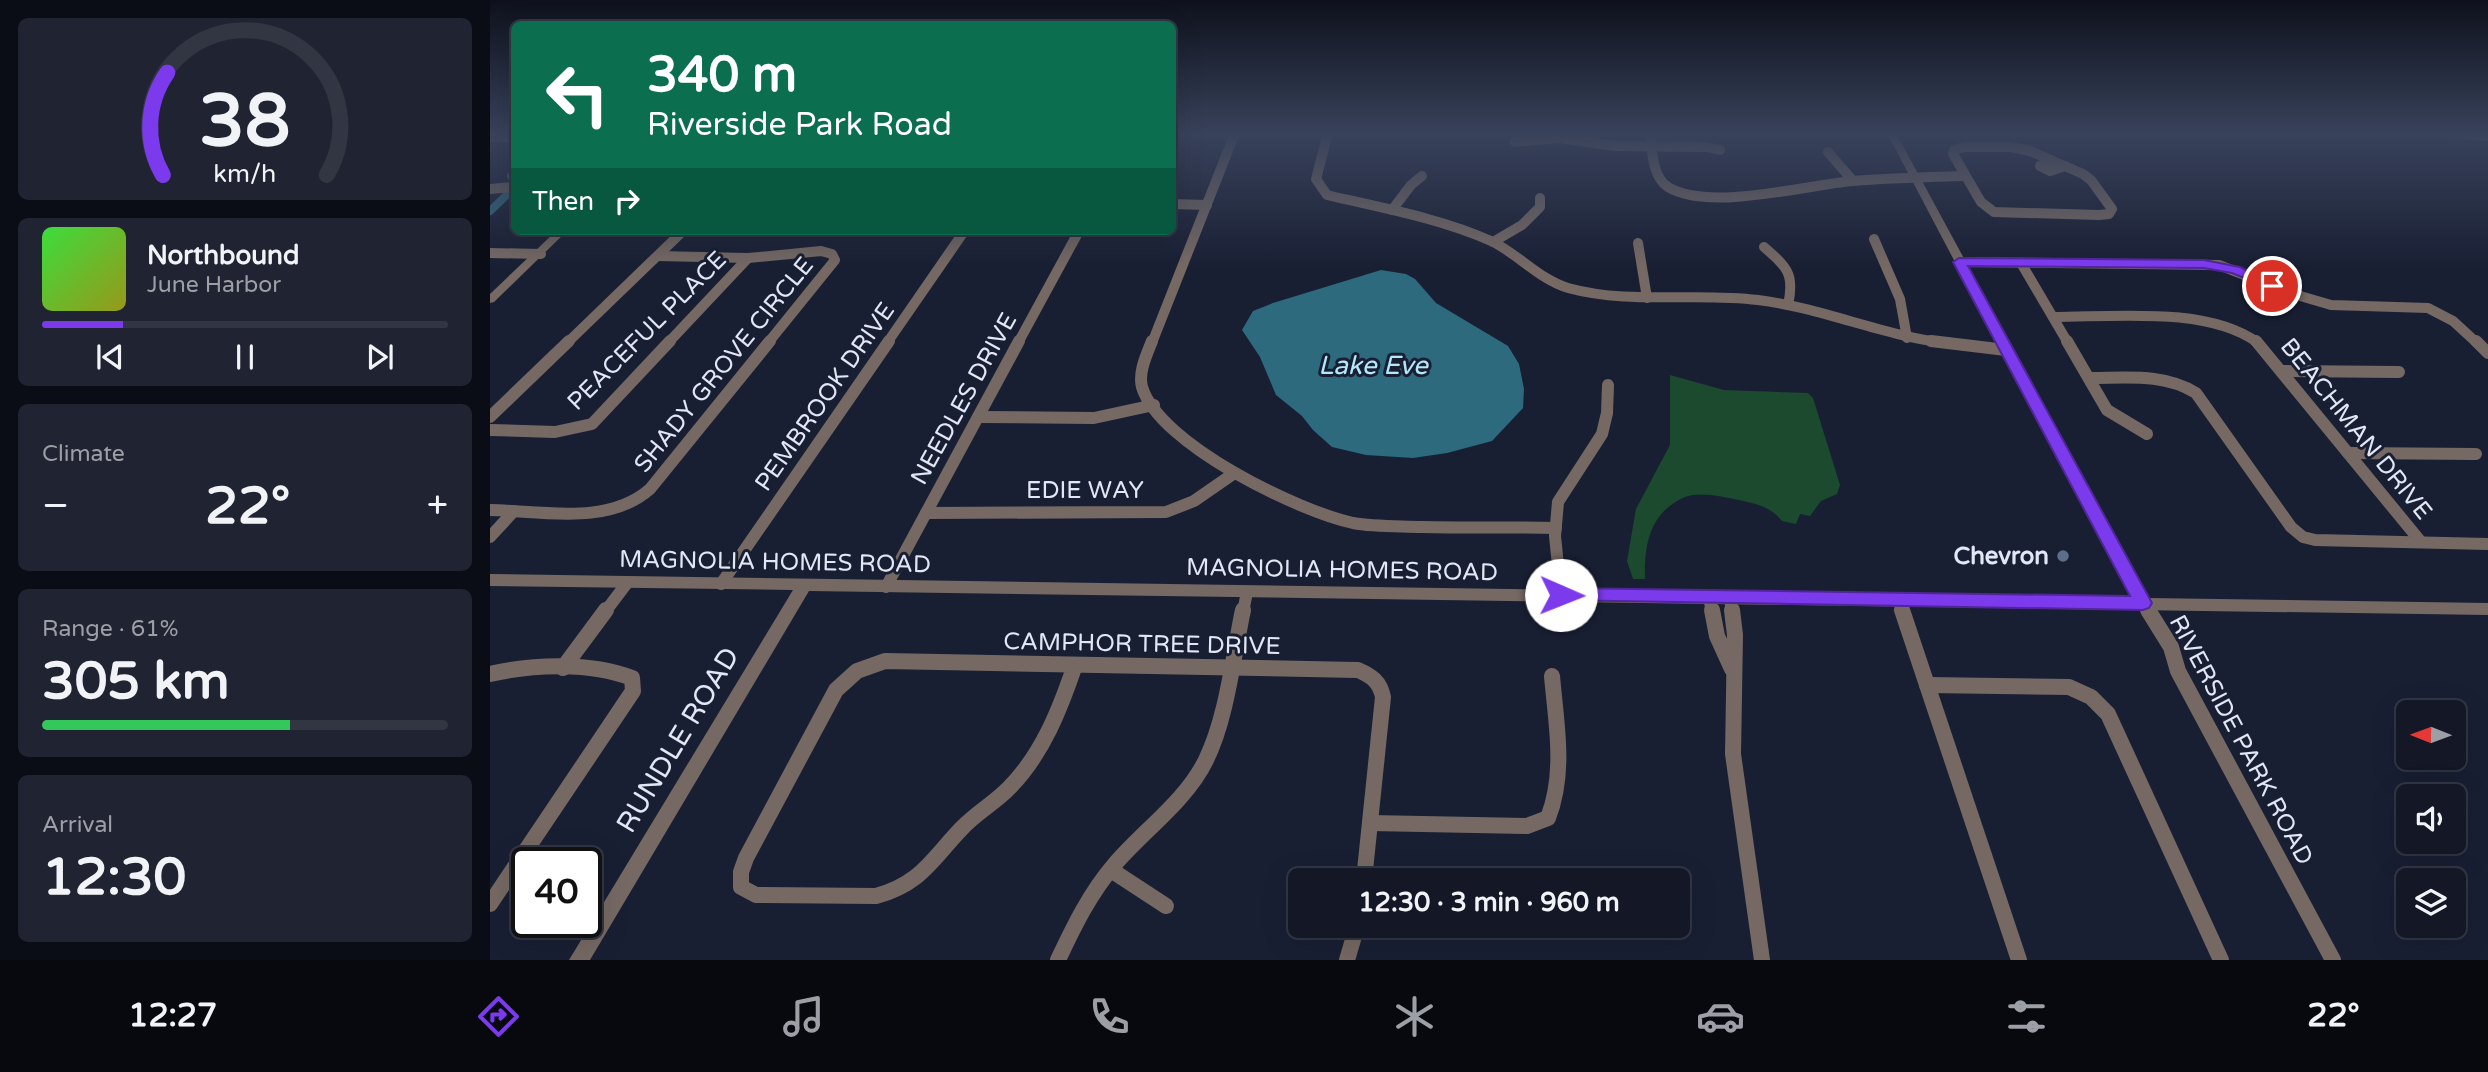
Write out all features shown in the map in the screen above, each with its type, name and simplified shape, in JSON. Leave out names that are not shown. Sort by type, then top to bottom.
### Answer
[{"type":"street","points":[[1218,178],[1145,359],[1142,388],[1184,440],[1233,474],[1318,513],[1353,523],[1387,526],[1556,528]]},
{"type":"street","points":[[1316,178],[1326,195],[1460,229],[1493,242],[1564,287],[1607,297],[1735,299],[1788,305],[1907,338],[2006,350]]},
{"type":"street","points":[[1392,210],[1420,178]]},
{"type":"street","points":[[1660,178],[1668,187],[1696,195],[1751,195],[1853,181],[1966,179],[1981,202],[1994,212],[2109,214],[2112,209],[2108,202],[2087,178]]},
{"type":"street","points":[[1850,178],[1853,181]]},
{"type":"street","name":"RIVERSIDE PARK ROAD","points":[[1914,179],[2143,603],[2171,647],[2178,671],[2333,960]]},
{"type":"street","points":[[490,189],[511,187]]},
{"type":"street","points":[[1493,242],[1522,225],[1540,207],[1540,198]]},
{"type":"street","points":[[1176,204],[1207,205]]},
{"type":"street","points":[[490,300],[558,235]]},
{"type":"street","points":[[490,417],[679,235]]},
{"type":"street","name":"PEMBROOK DRIVE","points":[[721,584],[962,235]]},
{"type":"street","name":"NEEDLES DRIVE","points":[[886,587],[1077,235]]},
{"type":"street","points":[[1874,239],[1906,314],[1907,338]]},
{"type":"street","points":[[1638,243],[1647,298]]},
{"type":"street","points":[[1765,247],[1789,269],[1793,280],[1788,305]]},
{"type":"street","name":"SHADY GROVE CIRCLE","points":[[514,511],[600,513],[635,502],[650,489],[835,260],[832,254],[821,251],[748,258]]},
{"type":"street","points":[[490,253],[541,254]]},
{"type":"street","points":[[658,256],[748,258]]},
{"type":"street","name":"PEACEFUL PLACE","points":[[490,430],[562,432],[578,430],[592,424],[748,258]]},
{"type":"street","points":[[1959,262],[2219,265],[2290,293],[2331,305],[2428,308],[2439,311],[2451,318],[2488,353]]},
{"type":"street","points":[[2021,263],[2107,411],[2147,434]]},
{"type":"street","name":"BEACHMAN DRIVE","points":[[2053,317],[2190,318],[2211,320],[2248,334],[2421,542]]},
{"type":"street","points":[[2281,371],[2399,372]]},
{"type":"street","points":[[2090,378],[2171,380],[2184,383],[2196,393],[2291,527],[2303,537],[2488,544]]},
{"type":"street","points":[[1561,595],[1556,528],[1558,502],[1602,439],[1609,411],[1608,386]]},
{"type":"street","points":[[978,416],[1094,418],[1154,405]]},
{"type":"street","points":[[2348,453],[2476,454]]},
{"type":"street","name":"EDIE WAY","points":[[926,513],[1166,512],[1189,506],[1233,474]]},
{"type":"street","points":[[491,512],[514,511]]},
{"type":"street","points":[[490,537],[514,511]]},
{"type":"street","name":"MAGNOLIA HOMES ROAD","points":[[490,580],[2488,609]]},
{"type":"street","points":[[563,668],[627,583]]},
{"type":"street","name":"RUNDLE ROAD","points":[[579,960],[804,586]]},
{"type":"street","points":[[1058,960],[1084,906],[1111,870],[1184,791],[1205,762],[1216,735],[1247,592]]},
{"type":"street","points":[[1709,597],[1714,627],[1734,673]]},
{"type":"street","points":[[1730,597],[1734,627],[1733,754],[1762,960]]},
{"type":"street","points":[[1899,601],[2019,960]]},
{"type":"street","points":[[1714,627],[1734,627]]},
{"type":"street","points":[[885,661],[864,666],[846,676],[836,690],[746,858],[741,872],[741,887],[756,895],[876,896],[892,893],[912,884],[932,866],[961,829],[1009,787],[1031,761],[1059,712],[1075,665]]},
{"type":"street","name":"CAMPHOR TREE DRIVE","points":[[885,661],[1358,670],[1374,676],[1380,684],[1383,697]]},
{"type":"street","points":[[490,674],[502,670],[563,668],[621,671],[632,678],[633,691],[490,904]]},
{"type":"street","points":[[1370,823],[1527,826],[1548,818],[1555,805],[1559,784],[1552,676]]},
{"type":"street","points":[[1927,685],[2068,687],[2082,690],[2097,699],[2108,714],[2221,960]]},
{"type":"street","points":[[1365,868],[1383,697]]},
{"type":"street","points":[[1111,870],[1166,906]]},
{"type":"street","points":[[1347,960],[1353,938]]},
{"type":"green space","points":[[1670,375],[1724,390],[1808,393],[1813,398],[1840,485],[1837,494],[1821,501],[1810,516],[1800,514],[1796,524],[1782,521],[1768,509],[1746,501],[1705,495],[1685,497],[1673,503],[1657,520],[1648,542],[1645,579],[1633,579],[1627,561],[1636,509],[1670,445]]},
{"type":"water","name":"Lake Eve","points":[[1381,270],[1406,274],[1415,279],[1436,303],[1508,346],[1519,364],[1524,389],[1523,408],[1492,441],[1447,453],[1413,458],[1366,455],[1332,447],[1302,416],[1276,395],[1260,357],[1242,330],[1253,311]]},
{"type":"waterway","points":[[490,211],[511,191]]},
{"type":"place","name":"Chevron","points":[[2063,556]]},
{"type":"route","points":[[1561,595],[2143,603],[1959,262],[2219,265],[2272,286]]}]
